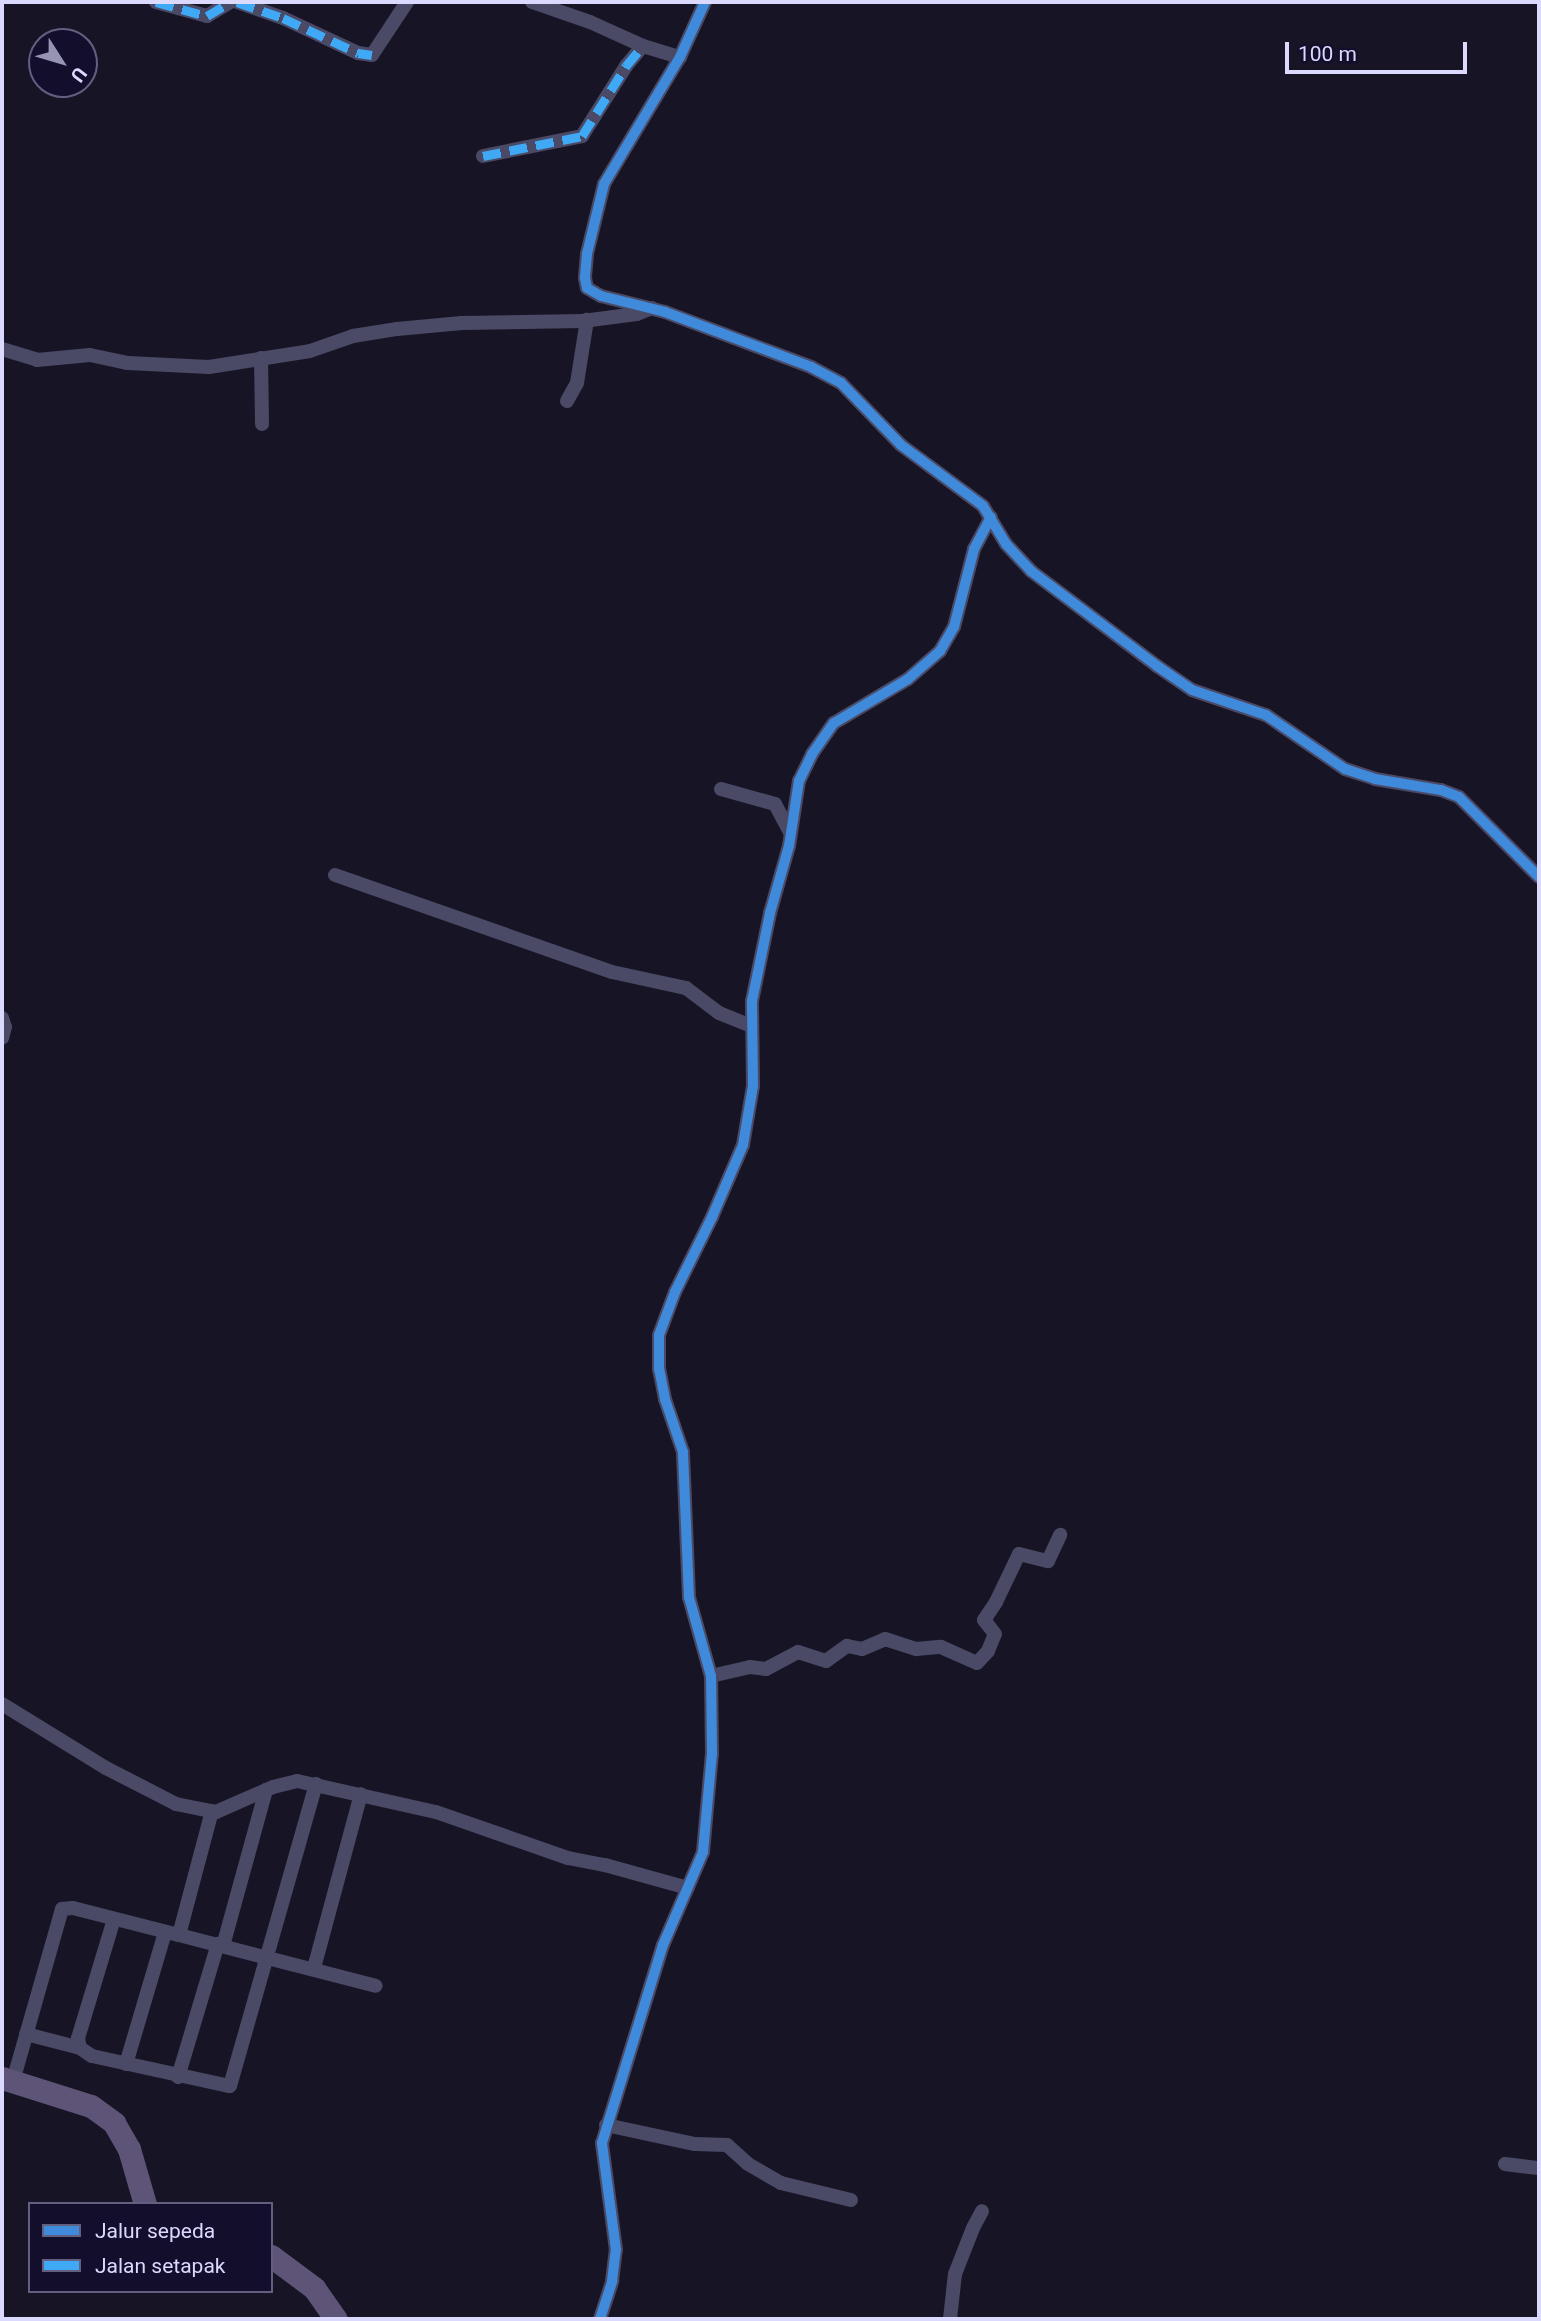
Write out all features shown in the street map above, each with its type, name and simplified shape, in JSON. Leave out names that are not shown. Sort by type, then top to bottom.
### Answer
[{"type":"main road","points":[[8,2079],[91,2106],[114,2123],[129,2149],[144,2202]]},
{"type":"main road","points":[[273,2257],[314,2288],[336,2319]]},
{"type":"street","points":[[156,2],[208,16],[230,2]]},
{"type":"street","points":[[237,2],[283,18],[358,53],[372,55],[407,2]]},
{"type":"street","points":[[532,2],[643,46],[680,57]]},
{"type":"street","points":[[705,2],[680,57],[604,184],[587,254],[587,288],[601,296],[652,308],[811,367],[841,383],[887,432],[965,491],[991,517],[1006,544],[1031,571],[1086,615],[1186,686],[1266,715],[1345,769],[1375,779],[1441,790],[1460,797],[1539,877]]},
{"type":"street","points":[[483,156],[582,136],[626,66],[643,46]]},
{"type":"street","points":[[2,349],[37,360],[90,355],[128,363],[209,368],[310,351],[353,336],[397,329],[462,323],[587,320],[637,314],[652,308]]},
{"type":"street","points":[[567,401],[577,383],[587,320]]},
{"type":"street","points":[[261,358],[262,424]]},
{"type":"street","points":[[600,2319],[615,2262],[612,2215],[603,2161],[606,2125],[626,2071],[663,1945],[697,1870],[707,1833],[712,1754],[711,1676],[690,1597],[684,1452],[665,1399],[659,1369],[659,1335],[674,1292],[712,1217],[743,1145],[752,1086],[751,1026],[759,963],[790,834],[799,781],[827,730],[908,680],[940,651],[959,610],[974,549],[991,517]]},
{"type":"street","points":[[721,789],[775,804],[790,834]]},
{"type":"street","points":[[335,875],[612,972],[686,988],[719,1013],[751,1026]]},
{"type":"street","points":[[2,1018],[5,1027],[2,1038]]},
{"type":"street","points":[[711,1676],[750,1667],[766,1670],[798,1652],[827,1661],[846,1646],[862,1649],[886,1639],[916,1649],[941,1647],[977,1663],[988,1651],[995,1634],[984,1624],[984,1620],[1019,1555],[1048,1561],[1060,1535]]},
{"type":"street","points":[[2,1704],[106,1768],[176,1804],[212,1811],[265,1790],[297,1781],[316,1784],[436,1812],[568,1858],[605,1865],[688,1888]]},
{"type":"street","points":[[26,2034],[80,2048],[92,2056],[178,2077],[225,2088],[232,2084],[316,1784]]},
{"type":"street","points":[[178,2077],[265,1790]]},
{"type":"street","points":[[314,1968],[361,1794]]},
{"type":"street","points":[[126,2064],[212,1811]]},
{"type":"street","points":[[8,2079],[26,2034],[62,1909],[73,1908],[376,1986]]},
{"type":"street","points":[[80,2048],[78,2038],[114,1919]]},
{"type":"street","points":[[606,2125],[633,2128],[695,2144],[727,2145],[748,2164],[781,2183],[850,2200]]},
{"type":"street","points":[[1505,2164],[1539,2168]]},
{"type":"street","points":[[950,2319],[955,2274],[972,2228],[982,2211]]},
{"type":"marked path","points":[[156,2],[207,16],[230,2]]},
{"type":"marked path","points":[[237,2],[283,18],[358,53],[372,55]]},
{"type":"marked path","points":[[483,156],[582,136],[626,66],[643,46]]},
{"type":"cycle path","points":[[705,2],[680,57],[604,184],[587,254],[587,288],[601,296],[665,312],[811,367],[841,383],[901,445],[983,506],[1006,544],[1031,571],[1157,666],[1192,690],[1266,715],[1345,769],[1375,779],[1441,790],[1459,797],[1539,877]]},
{"type":"cycle path","points":[[600,2319],[612,2281],[616,2250],[602,2143],[663,1945],[703,1852],[712,1754],[711,1676],[689,1597],[683,1452],[665,1399],[659,1369],[659,1335],[675,1292],[743,1145],[753,1086],[752,1001],[770,913],[789,846],[799,781],[812,754],[834,723],[908,679],[940,651],[954,627],[974,549],[991,517]]}]
